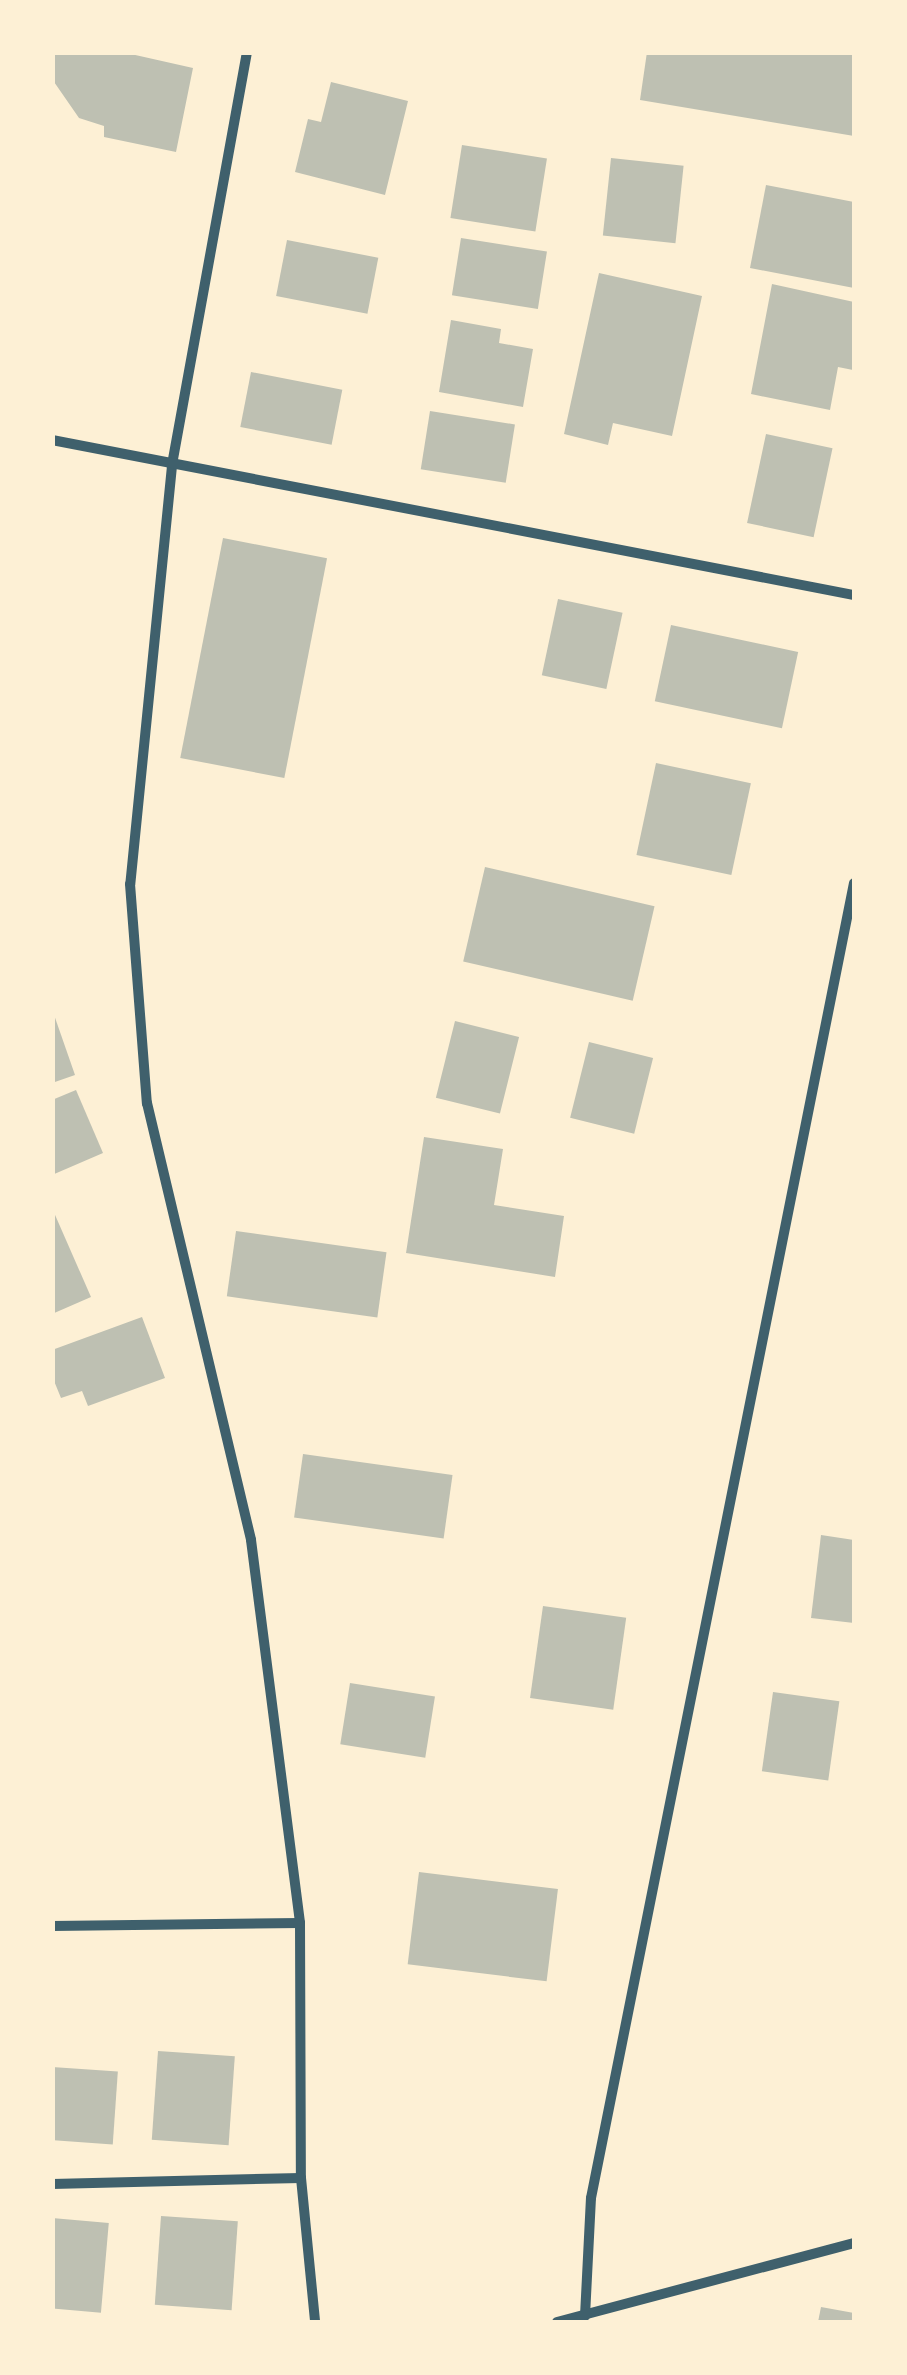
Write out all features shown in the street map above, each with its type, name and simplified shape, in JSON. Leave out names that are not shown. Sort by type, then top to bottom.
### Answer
[{"type":"street","points":[[248,52],[172,466],[130,884],[147,1103],[251,1540],[300,1923],[301,2178],[315,2322]]},
{"type":"street","points":[[52,440],[854,596]]},
{"type":"street","points":[[584,2316],[591,2198],[854,884]]},
{"type":"street","points":[[52,1926],[300,1923]]},
{"type":"street","points":[[52,2184],[301,2178]]},
{"type":"street","points":[[557,2322],[854,2244]]},
{"type":"building","points":[[52,52],[122,52],[193,68],[176,152],[104,137],[104,126],[79,118],[52,79]]},
{"type":"building","points":[[647,52],[854,52],[854,136],[640,100]]},
{"type":"building","points":[[331,82],[408,101],[385,195],[295,172],[308,119],[321,122]]},
{"type":"building","points":[[462,145],[547,158],[535,232],[450,218]]},
{"type":"building","points":[[611,158],[684,166],[675,243],[603,236]]},
{"type":"building","points":[[766,185],[854,202],[854,288],[750,268]]},
{"type":"building","points":[[461,238],[547,252],[538,309],[452,295]]},
{"type":"building","points":[[287,240],[378,258],[367,314],[276,296]]},
{"type":"building","points":[[599,273],[702,296],[672,436],[613,423],[608,445],[564,434]]},
{"type":"building","points":[[772,284],[854,302],[853,370],[838,367],[830,410],[751,394]]},
{"type":"building","points":[[451,320],[501,329],[499,343],[533,349],[523,407],[439,392]]},
{"type":"building","points":[[251,372],[342,390],[332,445],[240,427]]},
{"type":"building","points":[[430,411],[515,424],[506,483],[421,469]]},
{"type":"building","points":[[766,434],[833,448],[814,537],[747,523]]},
{"type":"building","points":[[223,538],[327,558],[284,778],[180,758]]},
{"type":"building","points":[[558,599],[623,613],[606,689],[542,675]]},
{"type":"building","points":[[671,625],[798,652],[782,728],[655,701]]},
{"type":"building","points":[[656,763],[751,783],[731,875],[636,855]]},
{"type":"building","points":[[485,867],[655,906],[633,1001],[463,962]]},
{"type":"building","points":[[52,1009],[75,1075],[52,1083]]},
{"type":"building","points":[[455,1021],[519,1037],[500,1114],[436,1098]]},
{"type":"building","points":[[589,1042],[653,1058],[634,1134],[570,1118]]},
{"type":"building","points":[[76,1090],[103,1153],[52,1175],[52,1100]]},
{"type":"building","points":[[424,1137],[503,1149],[494,1205],[564,1216],[555,1277],[406,1253]]},
{"type":"building","points":[[52,1208],[91,1297],[52,1314]]},
{"type":"building","points":[[236,1231],[387,1252],[377,1318],[227,1296]]},
{"type":"building","points":[[142,1317],[165,1378],[88,1406],[82,1391],[61,1398],[52,1376],[52,1350]]},
{"type":"building","points":[[303,1454],[453,1475],[444,1538],[294,1517]]},
{"type":"building","points":[[821,1535],[854,1540],[854,1623],[811,1618]]},
{"type":"building","points":[[543,1606],[626,1618],[613,1710],[530,1698]]},
{"type":"building","points":[[350,1683],[435,1696],[425,1758],[340,1744]]},
{"type":"building","points":[[773,1692],[839,1701],[828,1781],[762,1771]]},
{"type":"building","points":[[419,1872],[558,1889],[547,1981],[408,1964]]},
{"type":"building","points":[[158,2051],[235,2056],[229,2145],[152,2140]]},
{"type":"building","points":[[52,2067],[118,2072],[113,2144],[52,2140]]},
{"type":"building","points":[[161,2216],[238,2221],[232,2310],[155,2305]]},
{"type":"building","points":[[52,2218],[109,2223],[101,2313],[52,2308]]},
{"type":"building","points":[[821,2307],[854,2313],[854,2322],[818,2322]]}]
